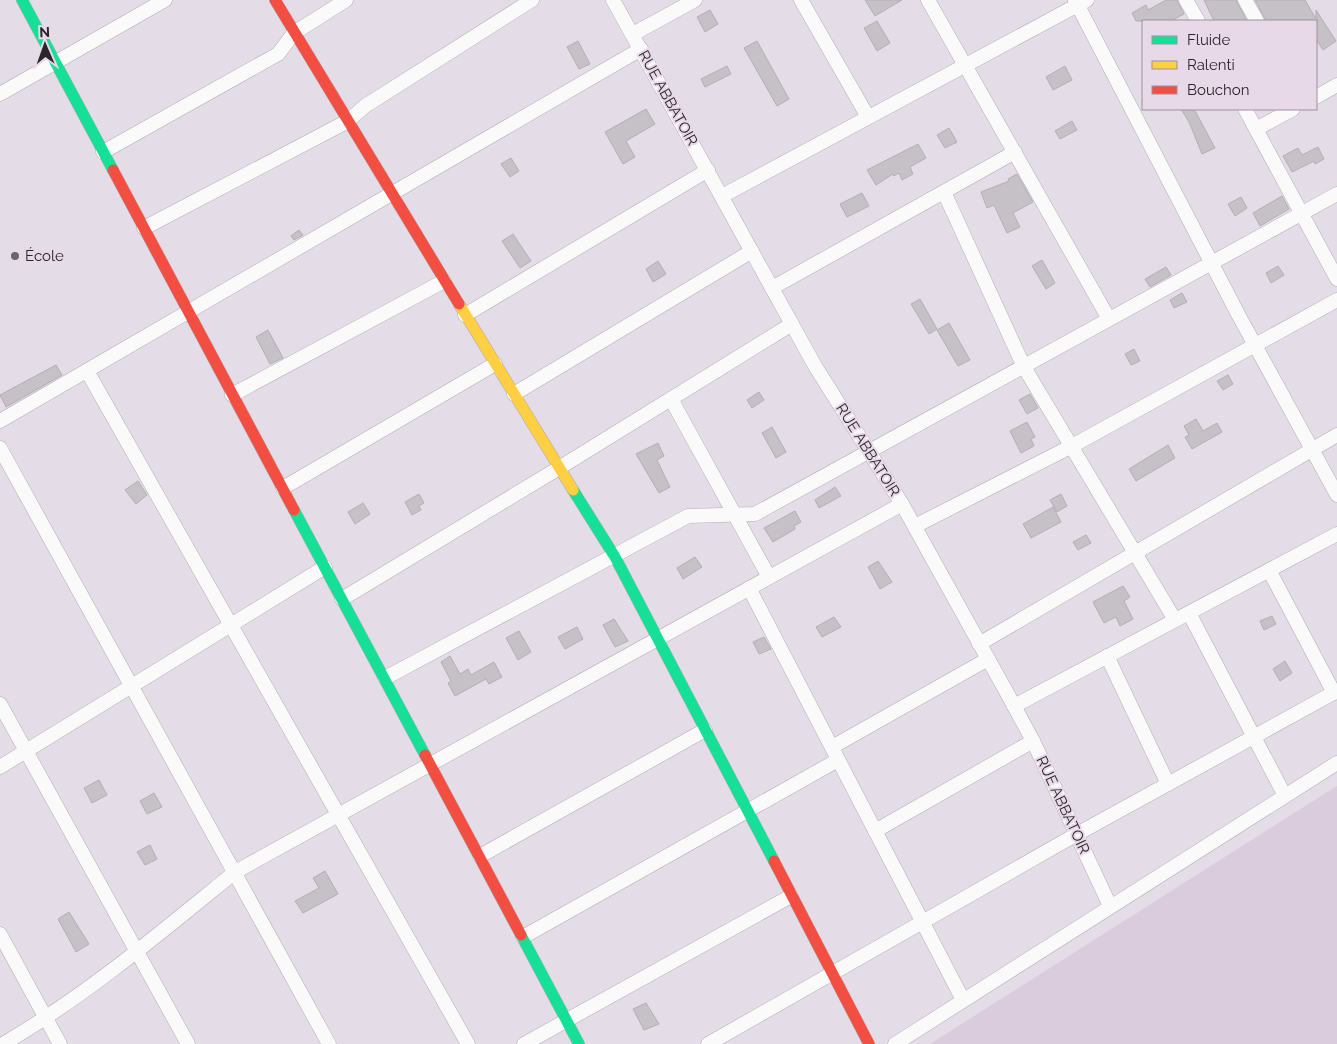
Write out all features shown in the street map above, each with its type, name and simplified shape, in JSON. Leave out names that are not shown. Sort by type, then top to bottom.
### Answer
[{"type":"street","points":[[22,0],[579,1044]]},
{"type":"street","points":[[0,94],[165,0]]},
{"type":"street","points":[[275,0],[391,194],[615,557],[869,1044]]},
{"type":"street","points":[[103,152],[278,54],[294,33],[346,0]]},
{"type":"street","points":[[144,228],[348,122],[365,106],[532,0]]},
{"type":"street","name":"RUE ABBATOIR","points":[[614,0],[815,366],[915,526],[1014,706],[1033,741],[1110,906]]},
{"type":"street","points":[[632,34],[695,0]]},
{"type":"street","points":[[801,0],[868,117]]},
{"type":"street","points":[[928,0],[1110,319]]},
{"type":"street","points":[[1186,0],[1197,20]]},
{"type":"street","points":[[1245,0],[1255,20]]},
{"type":"street","points":[[722,196],[1080,2],[1212,263],[1337,495]]},
{"type":"street","points":[[0,421],[641,49]]},
{"type":"street","points":[[1317,96],[1337,85]]},
{"type":"street","points":[[1246,110],[1337,279]]},
{"type":"street","points":[[1256,129],[1292,110]]},
{"type":"street","points":[[772,288],[1015,152]]},
{"type":"street","points":[[465,315],[708,170]]},
{"type":"street","points":[[944,192],[1024,367],[1175,620]]},
{"type":"street","points":[[385,678],[615,557],[688,516],[755,514],[1337,194]]},
{"type":"street","points":[[514,394],[752,251]]},
{"type":"street","points":[[232,395],[444,280]]},
{"type":"street","points":[[915,526],[1072,446],[1337,300]]},
{"type":"street","points":[[342,599],[560,468],[792,324]]},
{"type":"street","points":[[283,488],[496,364]]},
{"type":"street","points":[[87,371],[468,1044]]},
{"type":"street","points":[[671,399],[770,577]]},
{"type":"street","points":[[979,644],[1337,434]]},
{"type":"street","points":[[0,448],[329,1044]]},
{"type":"street","points":[[4,1044],[46,1019],[138,951],[235,872],[902,504]]},
{"type":"street","points":[[1014,706],[1337,534]]},
{"type":"street","points":[[0,766],[325,567]]},
{"type":"street","points":[[708,1044],[1077,834],[1335,692],[1269,570]]},
{"type":"street","points":[[749,588],[963,1000]]},
{"type":"street","points":[[1189,612],[1284,796]]},
{"type":"street","points":[[1107,656],[1168,784]]},
{"type":"street","points":[[832,747],[988,660]]},
{"type":"street","points":[[0,704],[188,1044]]},
{"type":"street","points":[[480,856],[705,730]]},
{"type":"street","points":[[875,831],[1033,741]]},
{"type":"street","points":[[523,937],[838,760]]},
{"type":"street","points":[[895,1044],[1337,763]]},
{"type":"street","points":[[524,1044],[791,896]]},
{"type":"street","points":[[0,934],[60,1044]]},
{"type":"shaded area","points":[[1337,786],[1337,1044],[930,1044],[1272,827]]},
{"type":"building","points":[[865,0],[902,0],[875,16]]},
{"type":"building","points":[[1166,0],[1177,0],[1184,14],[1173,20],[1136,21],[1132,13],[1146,5],[1148,10]]},
{"type":"building","points":[[1204,0],[1236,0],[1246,20],[1214,20]]},
{"type":"building","points":[[1255,0],[1305,0],[1316,19],[1316,10],[1336,41],[1323,50],[1317,41],[1317,20],[1265,20]]},
{"type":"building","points":[[710,10],[718,24],[705,32],[697,17]]},
{"type":"building","points":[[877,21],[890,43],[877,51],[864,28]]},
{"type":"building","points":[[578,41],[590,64],[579,69],[567,47]]},
{"type":"building","points":[[757,41],[789,99],[777,106],[744,48]]},
{"type":"building","points":[[727,66],[731,74],[705,87],[701,79]]},
{"type":"building","points":[[1065,66],[1072,80],[1053,90],[1046,77]]},
{"type":"building","points":[[646,109],[655,124],[626,141],[635,157],[623,164],[605,132]]},
{"type":"building","points":[[1182,110],[1195,110],[1215,148],[1202,154],[1189,122]]},
{"type":"building","points":[[1072,121],[1077,130],[1060,139],[1055,131]]},
{"type":"building","points":[[949,128],[957,142],[945,148],[937,135]]},
{"type":"building","points":[[918,144],[926,158],[910,167],[913,174],[902,180],[899,173],[894,176],[893,174],[876,185],[867,170]]},
{"type":"building","points":[[1318,147],[1324,159],[1315,164],[1314,161],[1292,172],[1283,156],[1298,148],[1302,155]]},
{"type":"building","points":[[511,158],[519,171],[510,177],[501,164]]},
{"type":"building","points":[[1017,174],[1033,202],[1013,213],[1020,227],[1007,233],[994,205],[987,208],[981,192],[1009,181],[1008,179]]},
{"type":"building","points":[[862,193],[869,206],[847,217],[840,204]]},
{"type":"building","points":[[1282,196],[1289,209],[1260,226],[1253,213]]},
{"type":"building","points":[[1241,197],[1247,208],[1235,216],[1228,204]]},
{"type":"building","points":[[299,230],[303,235],[294,240],[291,236]]},
{"type":"building","points":[[513,234],[531,261],[520,268],[502,241]]},
{"type":"building","points":[[1042,260],[1055,283],[1046,289],[1032,266]]},
{"type":"building","points":[[658,261],[666,274],[653,282],[646,269]]},
{"type":"building","points":[[1278,266],[1284,275],[1271,283],[1266,273]]},
{"type":"building","points":[[1166,267],[1171,275],[1150,287],[1145,279]]},
{"type":"building","points":[[1182,293],[1187,302],[1174,308],[1170,300]]},
{"type":"building","points":[[920,299],[937,329],[929,334],[911,304]]},
{"type":"building","points":[[949,323],[970,360],[958,366],[937,330]]},
{"type":"building","points":[[268,330],[283,358],[270,364],[256,337]]},
{"type":"building","points":[[1134,349],[1140,361],[1131,365],[1125,354]]},
{"type":"building","points":[[56,365],[62,375],[6,407],[0,395]]},
{"type":"building","points":[[1228,375],[1233,384],[1223,390],[1217,381]]},
{"type":"building","points":[[759,392],[764,400],[752,408],[747,400]]},
{"type":"building","points":[[1030,394],[1038,408],[1027,414],[1019,400]]},
{"type":"building","points":[[1196,419],[1203,431],[1217,423],[1222,432],[1192,449],[1185,437],[1189,435],[1184,426]]},
{"type":"building","points":[[1027,422],[1035,437],[1031,439],[1034,446],[1021,453],[1010,431]]},
{"type":"building","points":[[772,427],[786,452],[776,458],[762,433]]},
{"type":"building","points":[[658,443],[664,456],[657,460],[670,487],[659,493],[636,454]]},
{"type":"building","points":[[1168,445],[1175,458],[1136,481],[1129,469]]},
{"type":"building","points":[[138,481],[147,495],[136,504],[125,490]]},
{"type":"building","points":[[835,487],[841,496],[819,508],[815,500]]},
{"type":"building","points":[[419,494],[424,503],[419,506],[421,510],[412,515],[405,502]]},
{"type":"building","points":[[1061,494],[1067,506],[1057,512],[1050,500]]},
{"type":"building","points":[[363,503],[370,514],[355,524],[348,512]]},
{"type":"building","points":[[1053,507],[1061,522],[1031,538],[1023,524]]},
{"type":"building","points":[[795,511],[801,522],[794,526],[795,529],[773,542],[764,528]]},
{"type":"building","points":[[1086,535],[1091,543],[1078,550],[1073,542]]},
{"type":"building","points":[[695,557],[702,567],[683,579],[677,568]]},
{"type":"building","points":[[878,561],[892,582],[880,589],[868,567]]},
{"type":"building","points":[[1123,586],[1130,597],[1124,601],[1133,619],[1120,626],[1116,617],[1104,623],[1093,602]]},
{"type":"building","points":[[1272,616],[1276,624],[1264,630],[1260,621]]},
{"type":"building","points":[[834,617],[841,627],[822,637],[816,627]]},
{"type":"building","points":[[614,619],[628,641],[615,647],[603,625]]},
{"type":"building","points":[[577,627],[583,639],[565,649],[558,637]]},
{"type":"building","points":[[519,631],[531,652],[518,660],[506,638]]},
{"type":"building","points":[[764,637],[771,649],[759,654],[753,642]]},
{"type":"building","points":[[450,656],[460,674],[468,669],[471,675],[494,662],[502,677],[489,684],[486,679],[455,696],[448,683],[451,681],[441,662]]},
{"type":"building","points":[[1285,661],[1292,673],[1280,681],[1273,669]]},
{"type":"building","points":[[99,780],[107,795],[92,803],[84,788]]},
{"type":"building","points":[[154,793],[162,807],[147,814],[140,801]]},
{"type":"building","points":[[150,845],[157,859],[145,865],[137,852]]},
{"type":"building","points":[[325,871],[338,894],[303,913],[295,901],[319,888],[313,878]]},
{"type":"building","points":[[69,912],[89,944],[76,952],[58,919]]},
{"type":"building","points":[[646,1003],[659,1024],[644,1030],[633,1009]]},
{"type":"traffic: fast","points":[[22,0],[113,170]]},
{"type":"traffic: fast","points":[[573,490],[615,557],[774,861]]},
{"type":"traffic: fast","points":[[294,510],[425,755]]},
{"type":"traffic: fast","points":[[521,935],[579,1044]]},
{"type":"traffic: slow","points":[[459,304],[573,490]]},
{"type":"traffic: jam","points":[[275,0],[459,304]]},
{"type":"traffic: jam","points":[[113,170],[294,510]]},
{"type":"traffic: jam","points":[[425,755],[521,935]]},
{"type":"traffic: jam","points":[[774,861],[869,1044]]},
{"type":"place","name":"École","points":[[15,256]]}]
